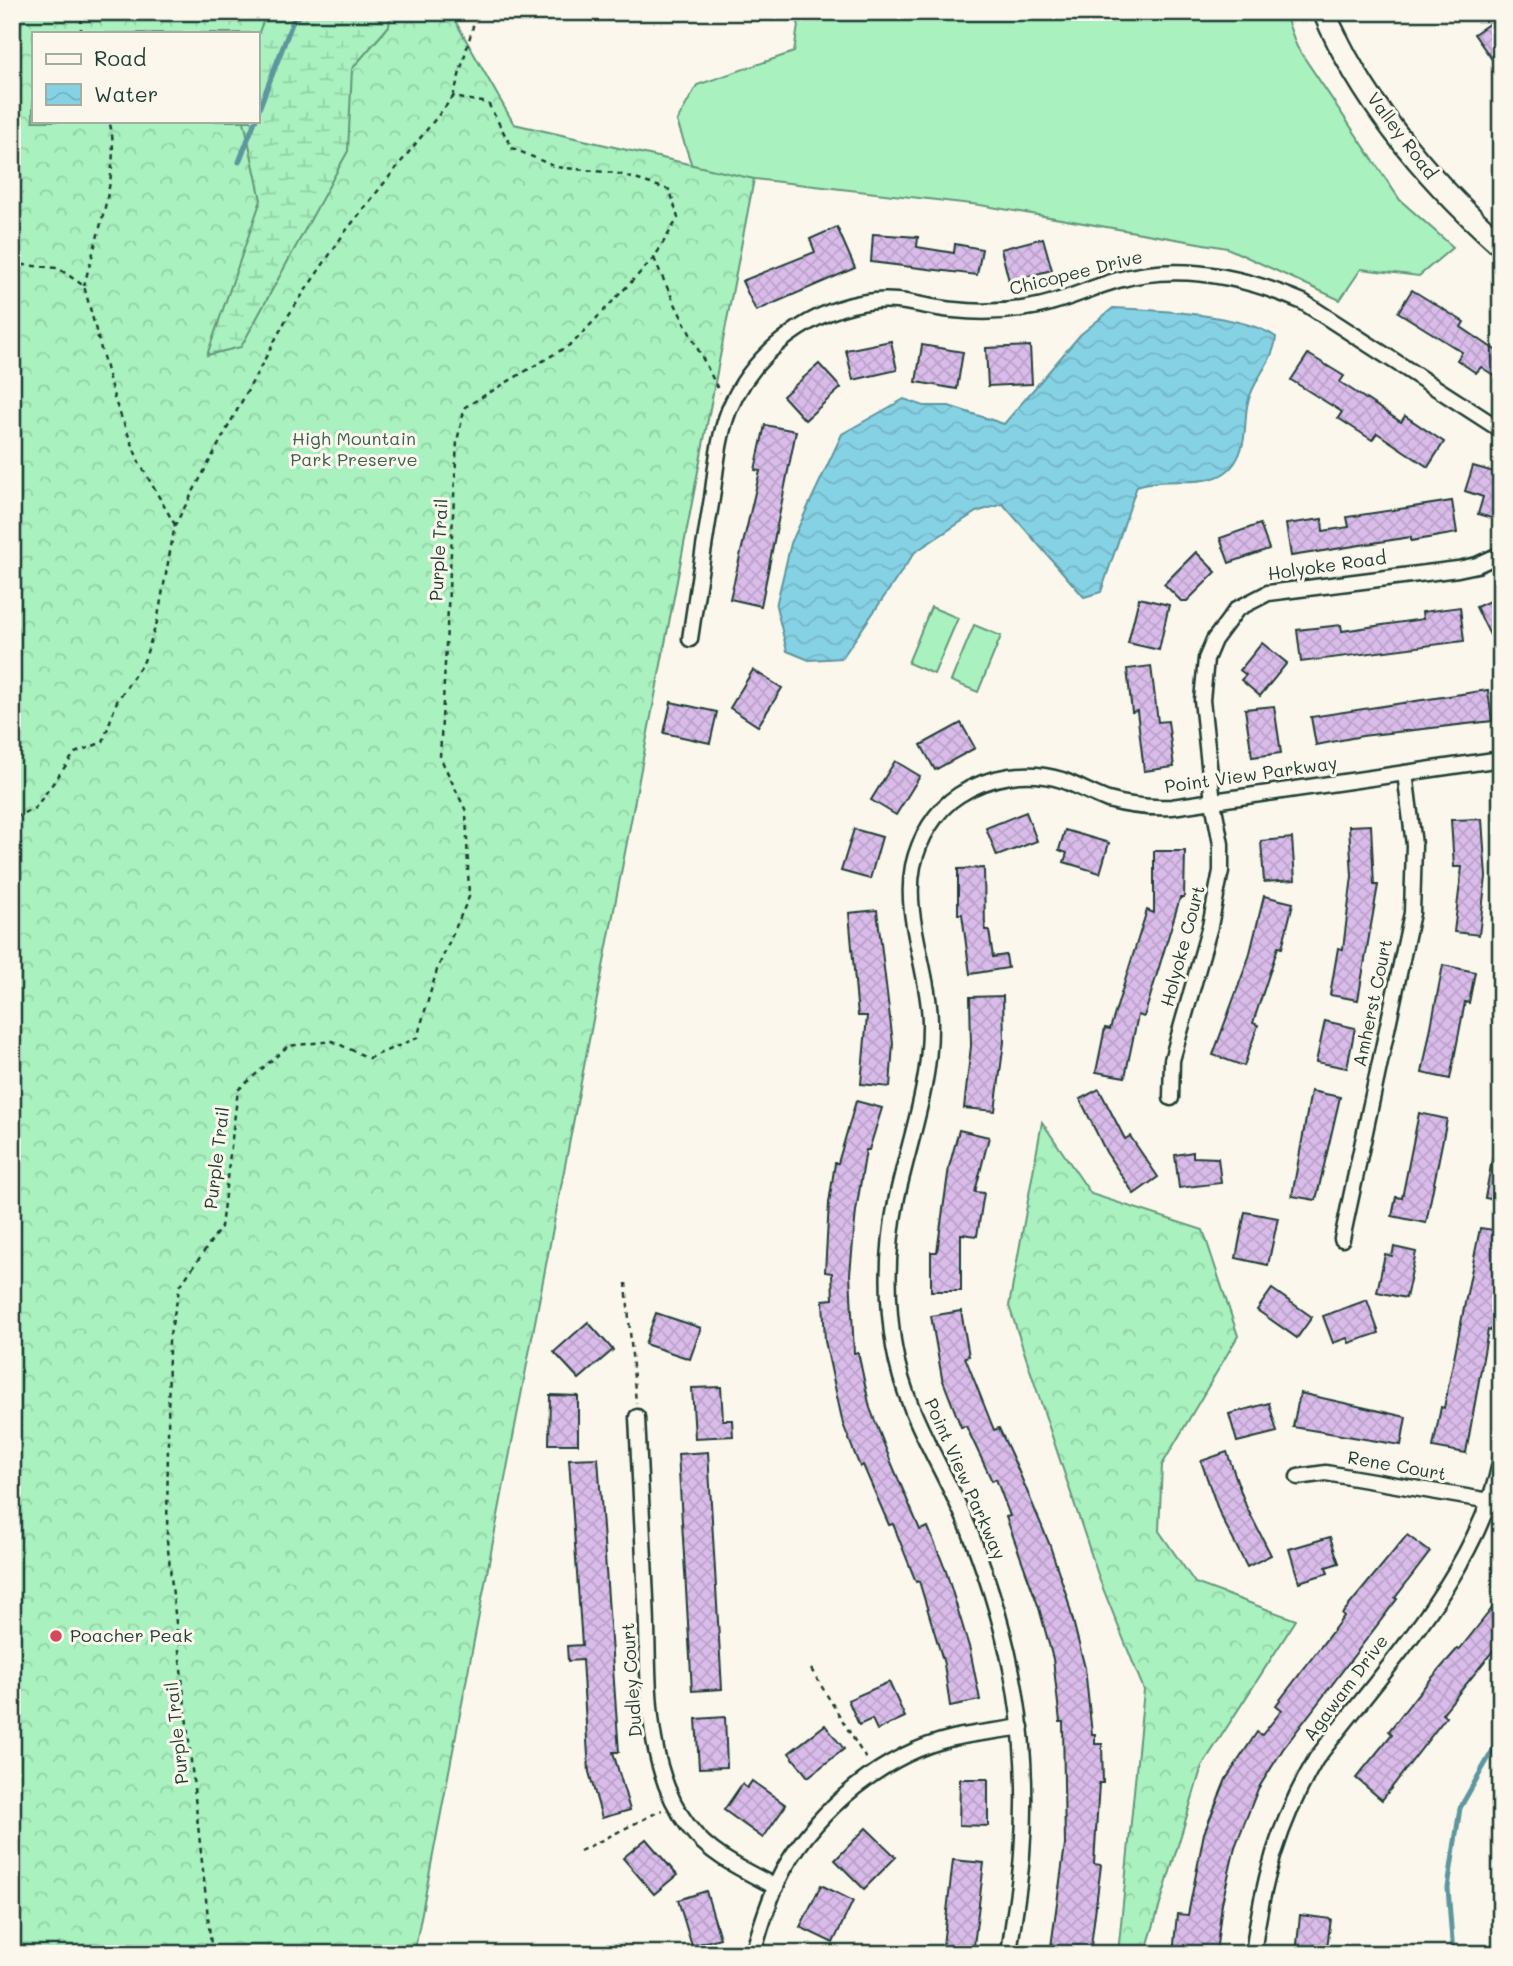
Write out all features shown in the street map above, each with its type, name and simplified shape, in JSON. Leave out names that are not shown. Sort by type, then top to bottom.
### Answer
[{"type":"main road","name":"Valley Road","points":[[1324,12],[1392,130],[1428,174],[1501,245]]},
{"type":"street","name":"Chicopee Drive","points":[[690,639],[722,433],[729,410],[753,370],[786,337],[810,322],[851,305],[901,301],[951,310],[1011,311],[1071,298],[1118,280],[1188,272],[1247,281],[1303,302],[1501,430]]},
{"type":"street","name":"Holyoke Road","points":[[1213,802],[1202,680],[1214,640],[1237,609],[1268,593],[1458,569],[1478,565],[1501,554]]},
{"type":"street","name":"Point View Parkway","points":[[1009,1954],[1024,1833],[1021,1727],[1012,1661],[1000,1614],[966,1523],[910,1407],[895,1349],[890,1312],[891,1236],[898,1197],[925,1092],[929,1056],[927,985],[911,905],[914,864],[920,844],[942,809],[966,791],[999,778],[1038,775],[1060,780],[1107,799],[1153,808],[1213,802],[1501,759]]},
{"type":"street","name":"Amherst Court","points":[[1342,1240],[1412,913],[1415,845],[1405,773]]},
{"type":"street","name":"Holyoke Court","points":[[1171,1098],[1172,1060],[1217,899],[1221,844],[1213,802]]},
{"type":"street","name":"Dudley Court","points":[[637,1417],[652,1721],[661,1770],[674,1804],[706,1846],[725,1860],[776,1887]]},
{"type":"street","name":"Agawam Drive","points":[[1253,1954],[1260,1897],[1269,1861],[1297,1791],[1316,1759],[1460,1566],[1489,1501],[1501,1459]]},
{"type":"street","name":"Rene Court","points":[[1298,1477],[1326,1473],[1489,1501]]},
{"type":"street","points":[[752,1954],[776,1887],[794,1853],[816,1825],[841,1800],[875,1774],[923,1748],[952,1738],[1021,1727]]},
{"type":"path","points":[[81,12],[81,32]]},
{"type":"path","points":[[12,828],[19,815],[36,808],[75,753],[103,742],[117,701],[144,661],[157,622],[175,525],[288,316],[345,232],[453,97],[477,12]]},
{"type":"path","name":"Purple Trail","points":[[212,1954],[167,1540],[169,1339],[180,1286],[221,1227],[238,1090],[289,1046],[332,1041],[369,1058],[417,1038],[437,970],[469,897],[466,811],[440,757],[457,441],[465,407],[573,343],[654,258],[678,218],[670,190],[616,173],[556,167],[512,148],[488,103],[453,97]]},
{"type":"path","points":[[109,122],[113,133],[108,183],[84,286],[115,401],[139,462],[175,525]]},
{"type":"path","points":[[654,258],[676,310],[696,340],[729,410]]},
{"type":"path","points":[[12,264],[58,268],[84,286]]},
{"type":"path","points":[[626,1283],[637,1417]]},
{"type":"path","points":[[811,1668],[875,1774]]},
{"type":"path","points":[[580,1852],[674,1804]]},
{"type":"green space","name":"High Mountain Park Preserve","points":[[12,12],[450,12],[514,124],[754,179],[414,1954],[12,1954]]},
{"type":"green space","points":[[267,12],[391,12],[389,26],[352,69],[348,151],[241,347],[207,355],[261,200],[244,122],[259,122],[259,32]]},
{"type":"green space","points":[[800,12],[1284,12],[1297,47],[1400,200],[1453,247],[1419,276],[1361,269],[1340,300],[1227,248],[980,205],[694,172],[677,121],[697,85],[794,52]]},
{"type":"green space","points":[[931,607],[958,618],[934,674],[908,663]]},
{"type":"green space","points":[[974,625],[1001,636],[978,692],[951,681]]},
{"type":"green space","points":[[1042,1122],[1091,1194],[1203,1230],[1238,1336],[1162,1465],[1159,1531],[1195,1583],[1296,1620],[1202,1766],[1145,1954],[1118,1954],[1144,1690],[1100,1581],[1009,1306]]},
{"type":"water","points":[[1113,308],[1221,318],[1261,329],[1276,337],[1272,354],[1251,393],[1243,444],[1234,465],[1224,474],[1212,479],[1137,486],[1101,592],[1084,597],[1003,504],[976,512],[915,552],[842,658],[809,660],[787,651],[776,606],[791,543],[842,434],[904,399],[924,406],[949,406],[1004,424],[1080,335]]},
{"type":"building","points":[[1493,21],[1501,31],[1501,72],[1474,34]]},
{"type":"building","points":[[837,227],[855,268],[756,311],[742,281],[815,252],[810,239]]},
{"type":"building","points":[[873,234],[918,237],[917,247],[954,253],[955,244],[982,249],[977,275],[871,262]]},
{"type":"building","points":[[1043,238],[1052,270],[1009,281],[1001,249]]},
{"type":"building","points":[[1412,290],[1464,322],[1461,327],[1501,354],[1501,380],[1481,367],[1476,373],[1457,360],[1462,352],[1398,312]]},
{"type":"building","points":[[891,341],[897,370],[853,380],[846,350]]},
{"type":"building","points":[[922,345],[963,352],[957,389],[916,382]]},
{"type":"building","points":[[1030,346],[1032,384],[988,386],[986,348]]},
{"type":"building","points":[[1308,354],[1344,376],[1340,382],[1401,422],[1405,416],[1444,442],[1428,467],[1377,433],[1372,440],[1338,418],[1342,412],[1291,380]]},
{"type":"building","points":[[819,364],[841,388],[805,420],[783,396]]},
{"type":"building","points":[[765,425],[796,431],[761,606],[730,599],[760,471],[755,470]]},
{"type":"building","points":[[1473,466],[1501,474],[1501,521],[1478,514],[1483,497],[1465,491]]},
{"type":"building","points":[[1452,501],[1457,533],[1411,541],[1411,537],[1291,556],[1286,524],[1322,519],[1323,531],[1349,527],[1347,517]]},
{"type":"building","points":[[1260,524],[1269,549],[1229,563],[1220,538]]},
{"type":"building","points":[[1196,552],[1216,572],[1187,601],[1181,601],[1164,584]]},
{"type":"building","points":[[1501,596],[1501,657],[1476,607]]},
{"type":"building","points":[[1139,598],[1169,605],[1159,650],[1128,643]]},
{"type":"building","points":[[1460,607],[1464,641],[1301,662],[1297,630],[1341,625],[1342,631],[1423,619],[1422,612]]},
{"type":"building","points":[[1262,643],[1287,663],[1260,696],[1241,680],[1246,675],[1240,670]]},
{"type":"building","points":[[1151,666],[1158,722],[1168,721],[1174,767],[1144,771],[1137,711],[1132,712],[1127,669]]},
{"type":"building","points":[[753,670],[782,688],[758,726],[730,708]]},
{"type":"building","points":[[1488,690],[1492,721],[1362,736],[1316,745],[1311,717]]},
{"type":"building","points":[[671,702],[717,712],[710,743],[664,733]]},
{"type":"building","points":[[1274,706],[1281,753],[1252,757],[1245,709]]},
{"type":"building","points":[[961,723],[975,748],[935,770],[921,745]]},
{"type":"building","points":[[895,761],[920,776],[896,815],[871,800]]},
{"type":"building","points":[[1026,812],[1037,841],[997,856],[986,828]]},
{"type":"building","points":[[1482,819],[1486,877],[1479,935],[1454,932],[1462,867],[1454,867],[1451,820]]},
{"type":"building","points":[[1371,825],[1374,885],[1378,885],[1358,1000],[1330,995],[1338,948],[1343,949],[1352,876],[1349,826]]},
{"type":"building","points":[[854,829],[882,837],[870,879],[841,871]]},
{"type":"building","points":[[1065,830],[1109,843],[1100,873],[1064,862],[1067,853],[1059,850]]},
{"type":"building","points":[[1292,838],[1295,880],[1264,882],[1261,841]]},
{"type":"building","points":[[1154,851],[1185,851],[1184,898],[1180,898],[1144,1017],[1138,1015],[1125,1077],[1096,1072],[1105,1028],[1110,1029],[1147,910],[1154,913]]},
{"type":"building","points":[[984,868],[985,930],[989,930],[993,957],[1006,955],[1008,968],[970,974],[962,914],[958,914],[958,869]]},
{"type":"building","points":[[1264,896],[1293,903],[1282,948],[1278,947],[1253,1023],[1258,1025],[1244,1066],[1213,1055],[1249,957]]},
{"type":"building","points":[[877,910],[893,1043],[890,1087],[861,1084],[867,1016],[858,1016],[849,913]]},
{"type":"building","points":[[1443,965],[1475,972],[1469,1003],[1465,1002],[1450,1079],[1422,1073]]},
{"type":"building","points":[[1003,996],[1004,1042],[995,1111],[964,1108],[971,1046],[970,997]]},
{"type":"building","points":[[1325,1021],[1355,1028],[1347,1068],[1316,1062]]},
{"type":"building","points":[[1099,1089],[1125,1139],[1130,1136],[1158,1177],[1134,1194],[1106,1152],[1080,1099]]},
{"type":"building","points":[[1311,1091],[1340,1097],[1316,1200],[1292,1196]]},
{"type":"building","points":[[856,1101],[882,1108],[869,1150],[866,1150],[856,1211],[850,1274],[854,1353],[858,1352],[870,1408],[891,1462],[920,1530],[928,1527],[946,1571],[970,1650],[980,1700],[950,1706],[944,1664],[919,1581],[916,1582],[893,1524],[889,1525],[863,1465],[860,1467],[843,1424],[825,1341],[823,1300],[833,1299],[832,1273],[825,1272],[829,1203],[835,1163],[838,1163]]},
{"type":"building","points":[[1419,1113],[1447,1119],[1426,1223],[1392,1216],[1396,1197],[1402,1198]]},
{"type":"building","points":[[959,1130],[989,1137],[975,1192],[984,1193],[977,1236],[961,1234],[961,1291],[931,1291],[931,1252],[937,1252],[949,1167]]},
{"type":"building","points":[[1494,1149],[1501,1150],[1501,1201],[1485,1198]]},
{"type":"building","points":[[1193,1152],[1193,1157],[1218,1158],[1221,1183],[1179,1188],[1175,1155]]},
{"type":"building","points":[[1245,1212],[1278,1218],[1268,1265],[1236,1258]]},
{"type":"building","points":[[1480,1228],[1501,1231],[1500,1290],[1491,1331],[1488,1330],[1466,1453],[1433,1447],[1441,1407],[1444,1408]]},
{"type":"building","points":[[1394,1247],[1416,1252],[1406,1298],[1377,1292],[1385,1254],[1392,1256]]},
{"type":"building","points":[[1272,1289],[1312,1317],[1297,1338],[1257,1310]]},
{"type":"building","points":[[1367,1300],[1379,1333],[1349,1343],[1347,1338],[1333,1343],[1323,1316]]},
{"type":"building","points":[[961,1311],[969,1356],[965,1357],[994,1430],[999,1428],[1016,1465],[1049,1543],[1067,1597],[1085,1668],[1092,1734],[1095,1734],[1095,1744],[1102,1744],[1103,1783],[1099,1783],[1094,1864],[1101,1865],[1090,1954],[1050,1954],[1065,1845],[1063,1722],[1060,1722],[1053,1659],[1039,1608],[1006,1517],[1010,1516],[996,1479],[992,1481],[966,1426],[961,1427],[942,1378],[931,1316]]},
{"type":"building","points":[[656,1313],[701,1328],[690,1359],[645,1344]]},
{"type":"building","points":[[588,1322],[613,1350],[579,1379],[554,1352]]},
{"type":"building","points":[[721,1387],[723,1420],[732,1420],[733,1436],[695,1438],[692,1388]]},
{"type":"building","points":[[1300,1393],[1406,1417],[1401,1445],[1293,1427]]},
{"type":"building","points":[[550,1395],[578,1396],[578,1444],[549,1444]]},
{"type":"building","points":[[1269,1403],[1277,1432],[1237,1442],[1229,1414]]},
{"type":"building","points":[[708,1452],[722,1689],[692,1691],[678,1454]]},
{"type":"building","points":[[1227,1452],[1246,1506],[1271,1555],[1247,1567],[1219,1512],[1201,1461]]},
{"type":"building","points":[[598,1458],[619,1752],[613,1752],[630,1810],[602,1818],[589,1772],[582,1660],[568,1661],[567,1646],[582,1645],[569,1459]]},
{"type":"building","points":[[1407,1535],[1430,1552],[1283,1749],[1258,1789],[1235,1847],[1222,1903],[1216,1954],[1173,1954],[1177,1914],[1188,1915],[1204,1833],[1226,1779],[1257,1732],[1262,1735],[1282,1710],[1276,1705],[1344,1616],[1342,1614]]},
{"type":"building","points":[[1330,1537],[1339,1563],[1326,1567],[1328,1573],[1299,1582],[1289,1549]]},
{"type":"building","points":[[1501,1597],[1501,1641],[1442,1714],[1446,1717],[1382,1800],[1356,1778],[1392,1734],[1389,1731],[1417,1695],[1458,1648],[1459,1650]]},
{"type":"building","points":[[889,1682],[905,1717],[877,1730],[872,1719],[859,1725],[848,1700]]},
{"type":"building","points":[[725,1717],[727,1767],[699,1768],[696,1719]]},
{"type":"building","points":[[825,1725],[844,1749],[808,1777],[789,1753]]},
{"type":"building","points":[[960,1779],[988,1779],[988,1826],[959,1825]]},
{"type":"building","points":[[752,1781],[786,1805],[763,1838],[724,1810],[742,1784],[747,1788]]},
{"type":"building","points":[[866,1828],[896,1857],[864,1889],[835,1860]]},
{"type":"building","points":[[646,1839],[677,1875],[654,1894],[623,1858]]},
{"type":"building","points":[[953,1860],[984,1863],[973,1954],[942,1954]]},
{"type":"building","points":[[821,1885],[853,1901],[833,1943],[800,1927]]},
{"type":"building","points":[[706,1891],[720,1938],[692,1946],[678,1900]]},
{"type":"building","points":[[1300,1915],[1331,1919],[1326,1954],[1296,1954]]},
{"type":"waterway","points":[[259,109],[293,21],[304,12]]},
{"type":"waterway","points":[[239,162],[255,122]]},
{"type":"waterway","points":[[1453,1954],[1448,1888],[1460,1808],[1501,1736]]},
{"type":"place","name":"Poacher Peak","points":[[56,1636]]}]
